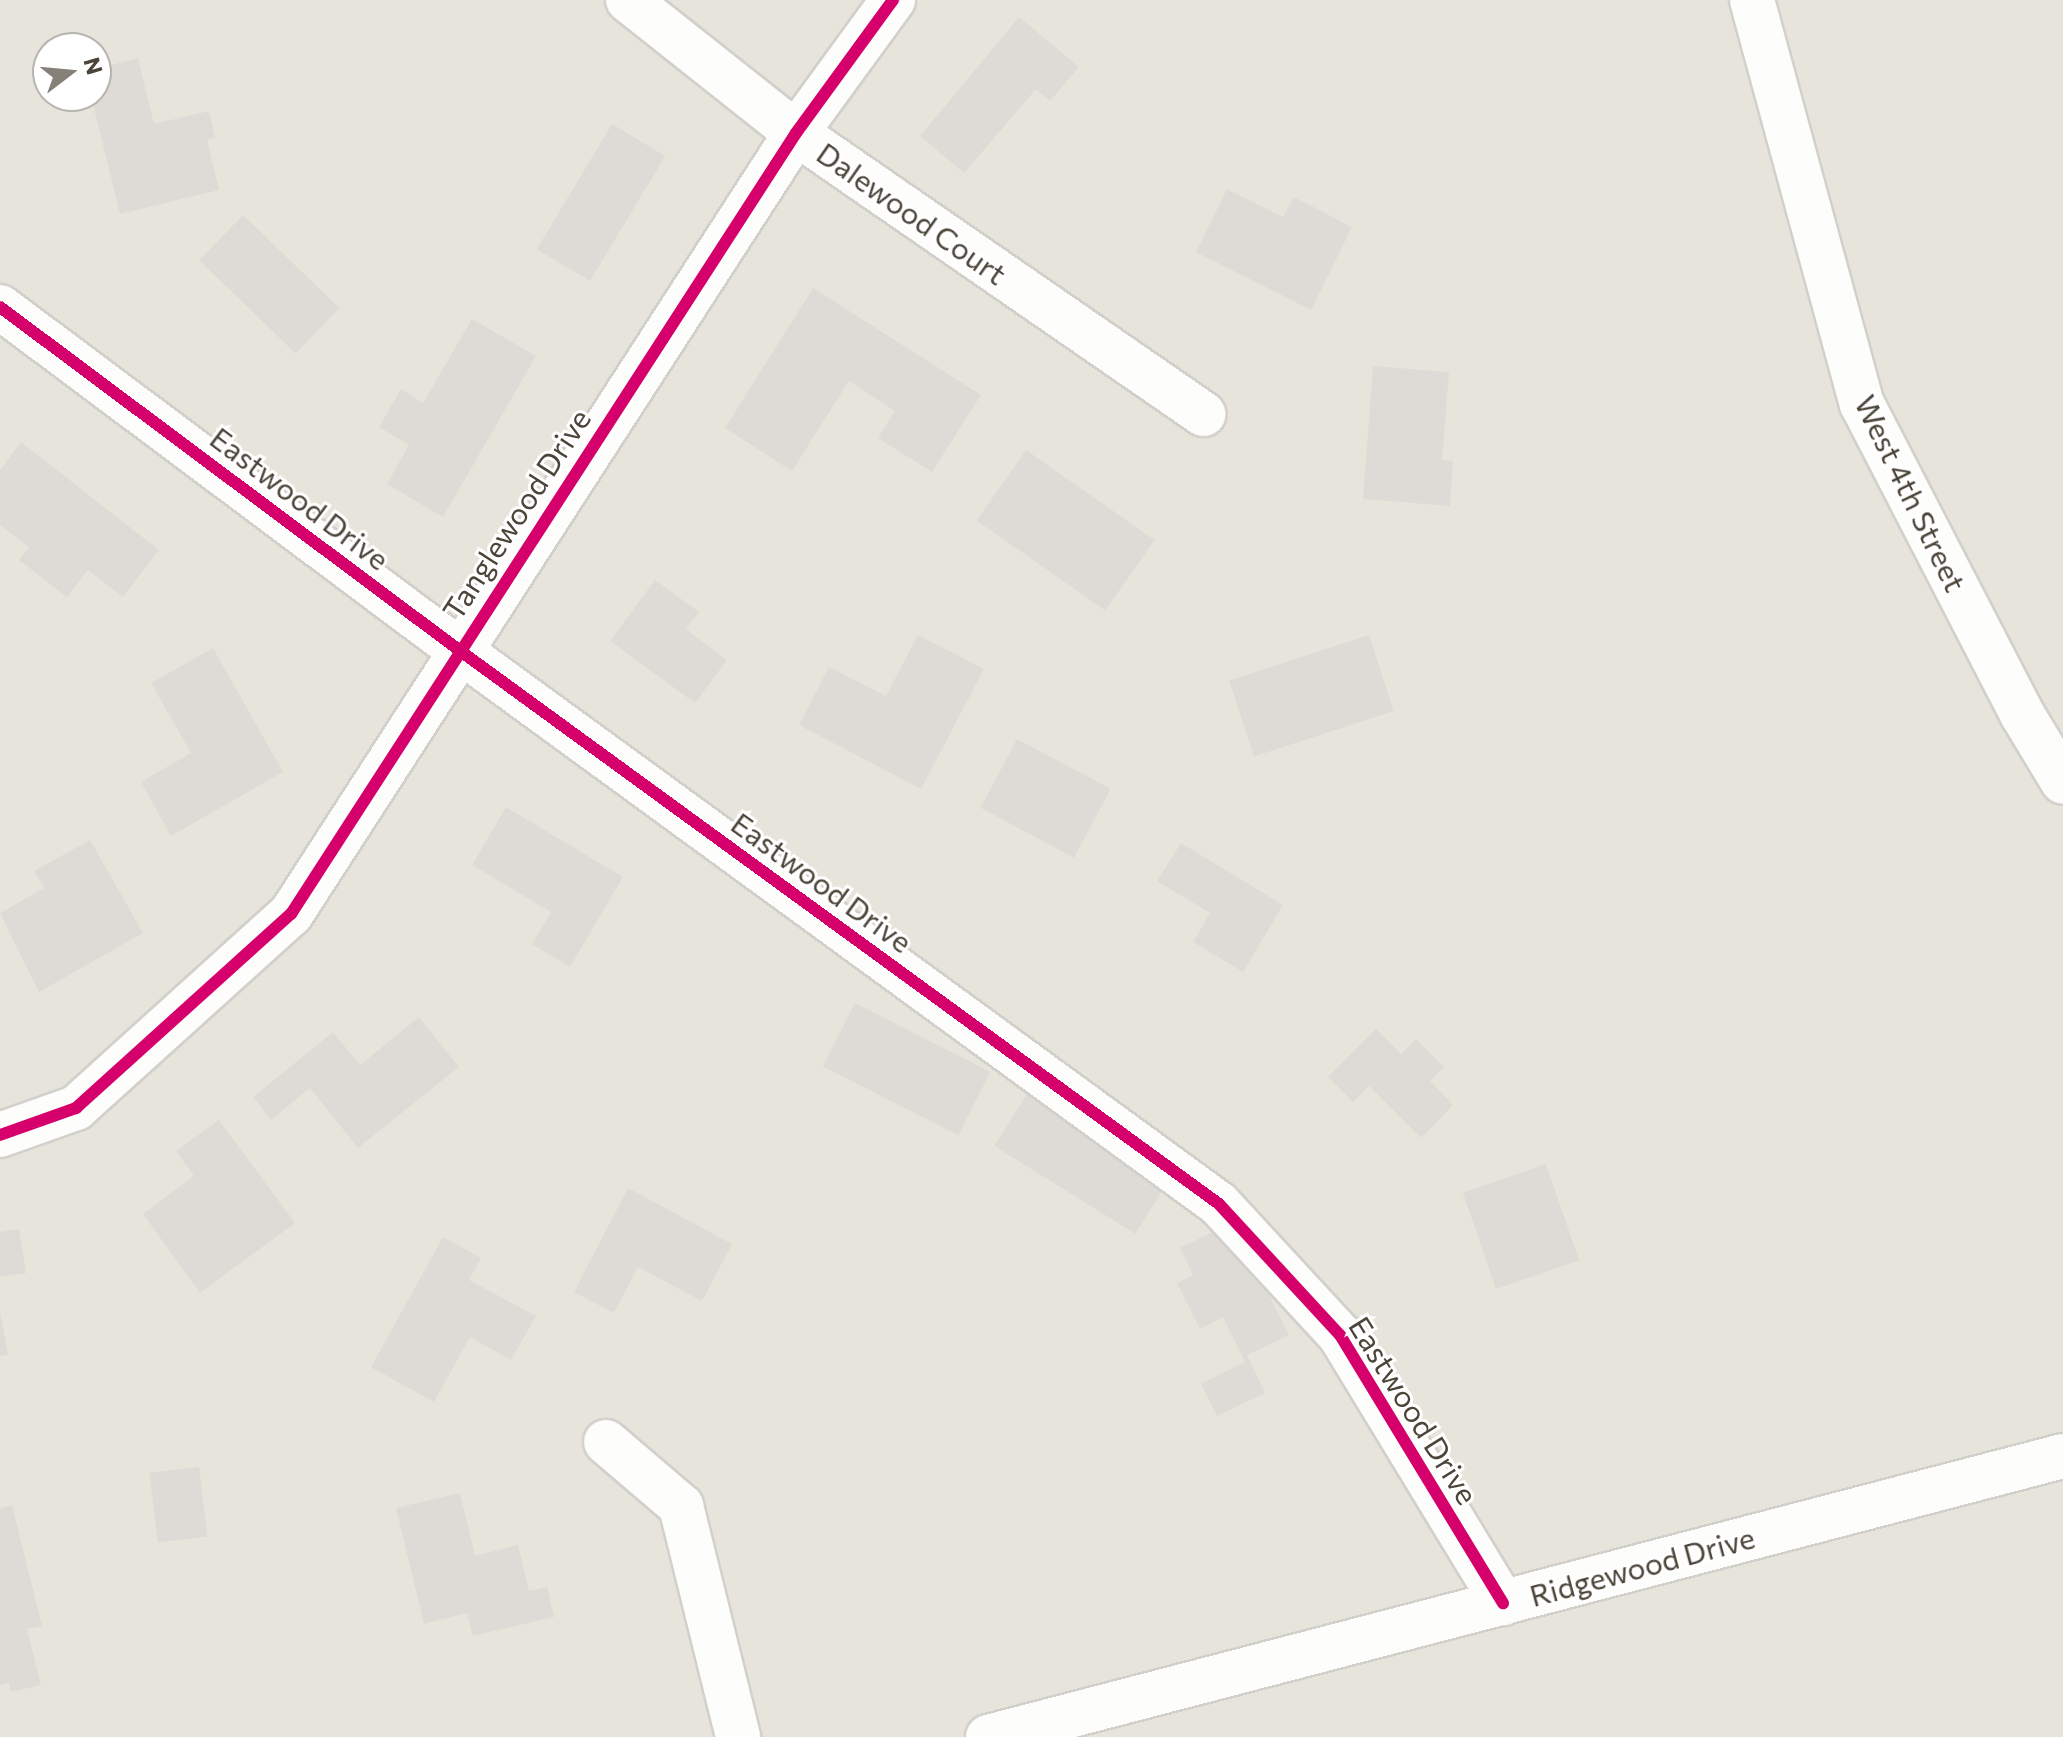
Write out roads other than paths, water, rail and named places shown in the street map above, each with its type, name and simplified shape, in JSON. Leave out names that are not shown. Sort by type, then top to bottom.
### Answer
[{"type":"street","name":"Dalewood Court","points":[[628,0],[796,133],[1203,414]]},
{"type":"street","name":"Tanglewood Drive","points":[[0,1135],[76,1108],[291,914],[796,133],[893,0]]},
{"type":"street","name":"West 4th Street","points":[[1752,0],[1862,404],[2022,714],[2063,782]]},
{"type":"street","name":"Eastwood Drive","points":[[0,307],[459,650],[1219,1204],[1340,1335],[1503,1603]]},
{"type":"street","points":[[606,1442],[681,1506],[738,1737]]},
{"type":"street","name":"Ridgewood Drive","points":[[988,1737],[2063,1456]]}]
